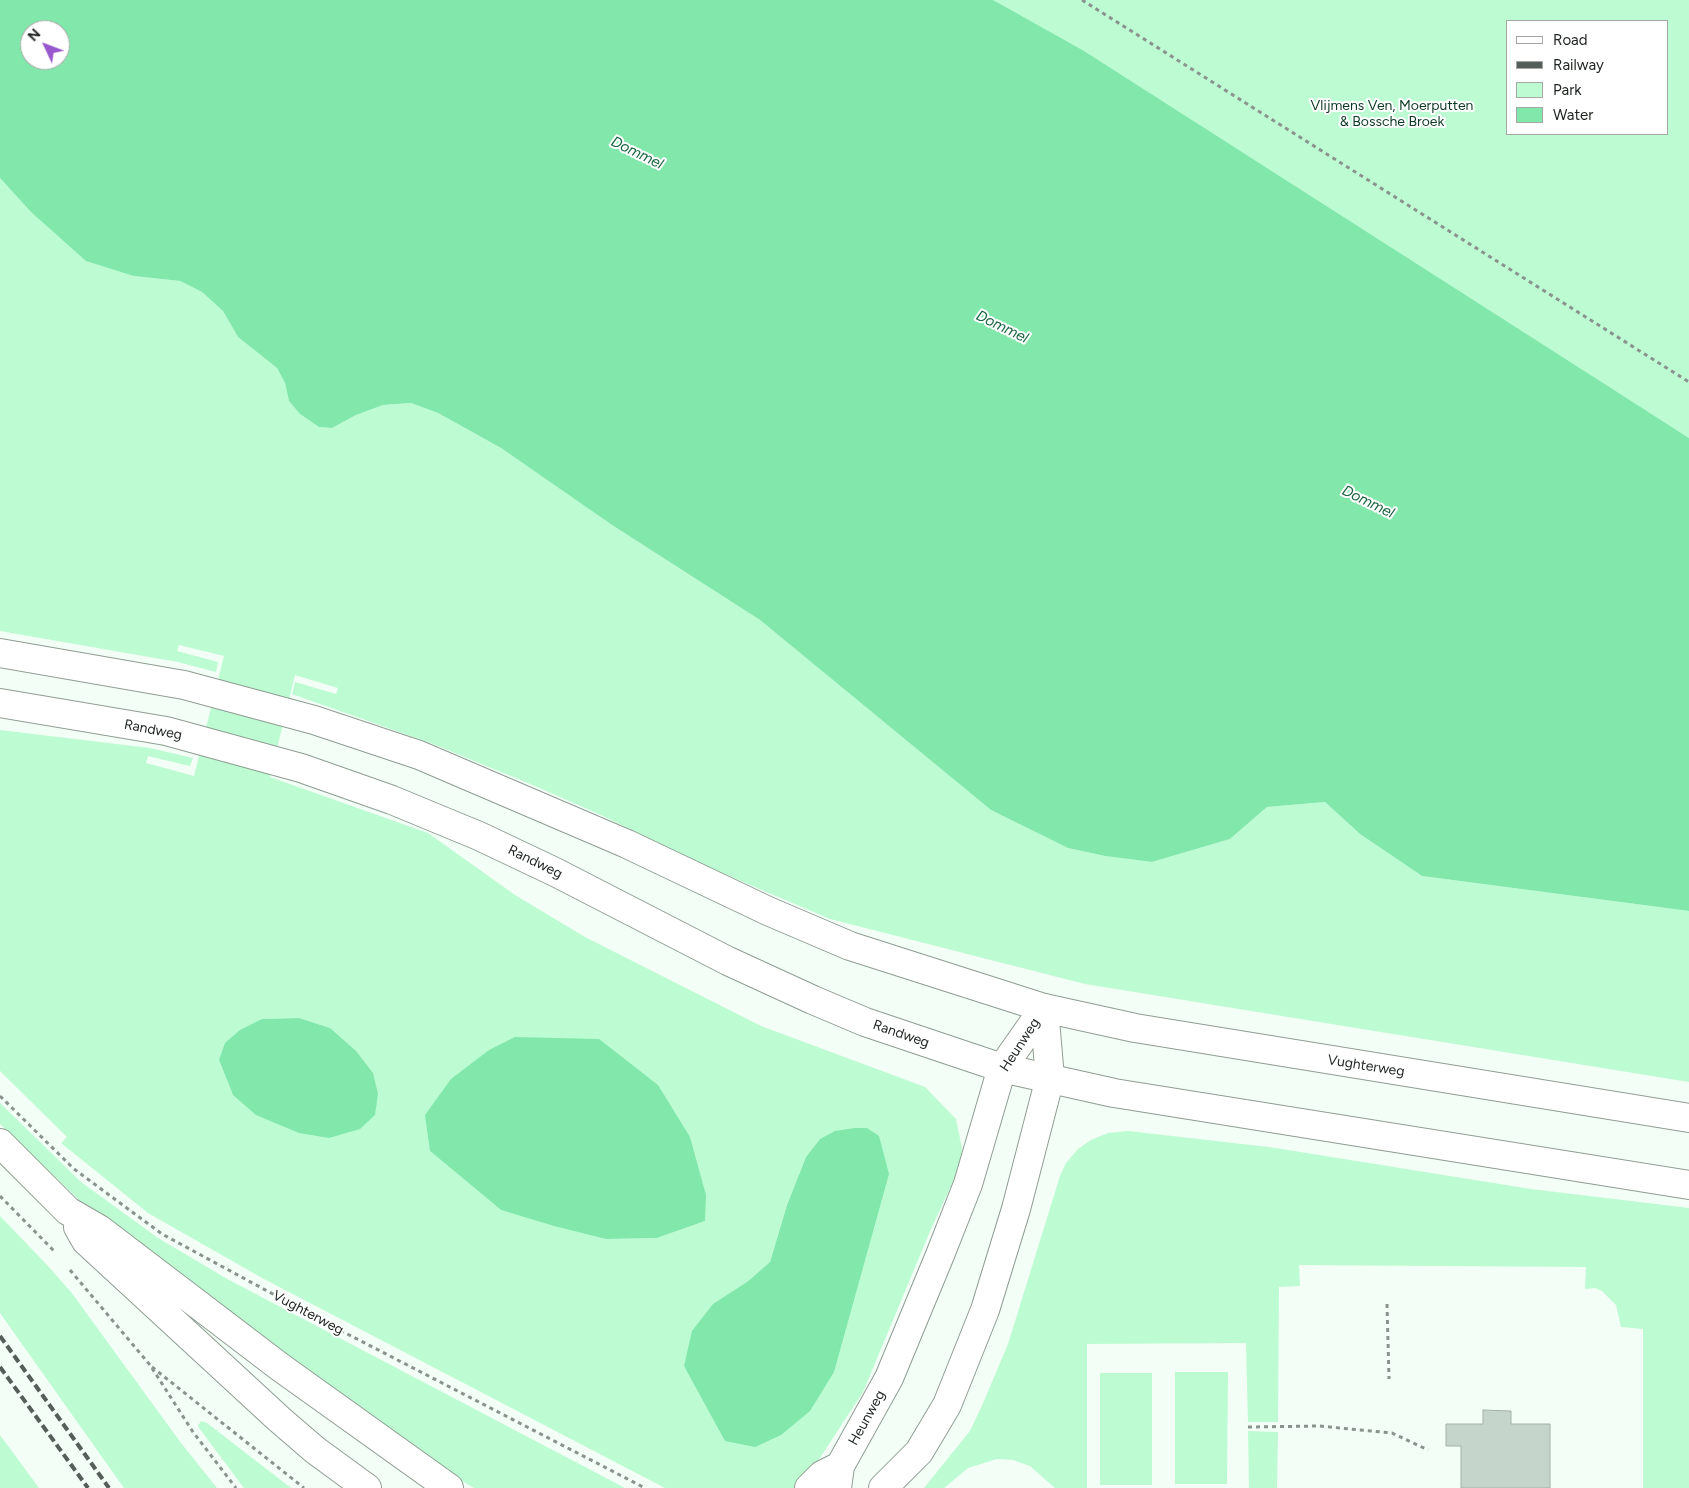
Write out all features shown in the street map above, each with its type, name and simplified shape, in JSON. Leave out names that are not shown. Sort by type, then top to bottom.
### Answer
[{"type":"main road","points":[[0,653],[184,685],[314,720],[419,755],[627,844],[768,911],[850,946],[1044,1008]]},
{"type":"main road","name":"Randweg","points":[[0,704],[166,731],[301,768],[392,800],[480,836],[813,1000],[865,1022],[1002,1068],[1050,1078]]},
{"type":"main road","name":"Heunweg","points":[[839,1477],[909,1332],[968,1184],[1002,1068],[1044,1008]]},
{"type":"main road","name":"Heunweg","points":[[883,1488],[919,1452],[947,1405],[985,1310],[1016,1209],[1050,1078],[1044,1008]]},
{"type":"main road","name":"Vughterweg","points":[[1044,1008],[1135,1028],[1689,1118]]},
{"type":"main road","points":[[1050,1078],[1134,1096],[1689,1185]]},
{"type":"main road","points":[[0,1143],[68,1211],[86,1241],[279,1419],[315,1450],[367,1488]]},
{"type":"main road","points":[[68,1211],[99,1229],[280,1367],[448,1488]]},
{"type":"main road","name":"Heunweg","points":[[909,1488],[915,1480],[919,1452]]},
{"type":"main road","points":[[809,1488],[822,1475],[839,1477]]},
{"type":"path","points":[[1082,0],[1689,382]]},
{"type":"path","name":"Vughterweg","points":[[0,1096],[74,1169],[162,1234],[332,1326],[645,1488]]},
{"type":"path","points":[[0,1196],[60,1257]]},
{"type":"path","points":[[65,1264],[150,1365],[193,1432],[236,1488]]},
{"type":"path","points":[[1387,1304],[1389,1379]]},
{"type":"path","points":[[150,1365],[304,1488]]},
{"type":"path","points":[[1248,1427],[1319,1426],[1392,1433],[1428,1450]]},
{"type":"green space","name":"Vlijmens Ven, Moerputten & Bossche Broek","points":[[993,0],[1689,0],[1689,438],[1452,288]]},
{"type":"green space","points":[[0,178],[30,211],[134,276],[180,281],[202,292],[223,311],[238,337],[277,368],[285,383],[289,401],[300,414],[319,427],[332,428],[356,415],[383,405],[411,403],[438,413],[501,448],[612,525],[760,620],[991,810],[1068,848],[1105,856],[1152,862],[1230,839],[1267,807],[1325,802],[1360,834],[1422,876],[1689,911],[1689,1082],[1085,984],[830,919],[708,867],[603,816],[535,786],[433,744],[292,694],[295,682],[336,694],[338,688],[295,675],[270,777],[428,833],[515,895],[585,937],[761,1026],[925,1087],[956,1119],[964,1158],[931,1229],[863,1392],[810,1473],[795,1488],[665,1488],[264,1279],[148,1213],[61,1143],[67,1137],[0,1071],[0,730],[150,748],[193,758],[190,766],[148,756],[146,763],[194,776],[224,656],[179,645],[177,651],[218,662],[216,672],[178,662],[0,631]],"holes":[[[298,1018],[330,1028],[233,1095],[219,1060],[262,1019]],[[690,1137],[705,1221],[657,1238],[606,1239],[501,1210],[430,1151]],[[820,1139],[755,1447],[697,1386],[684,1366],[747,1282],[770,1262],[787,1205],[806,1157]]]},
{"type":"green space","points":[[0,1103],[81,1182],[158,1238],[229,1280],[625,1488],[474,1488],[404,1446],[100,1220],[0,1124]]},
{"type":"green space","points":[[1128,1131],[1269,1147],[1531,1189],[1689,1208],[1689,1488],[1643,1488],[1643,1329],[1621,1327],[1616,1305],[1602,1291],[1595,1288],[1585,1289],[1586,1267],[1299,1265],[1300,1286],[1279,1287],[1278,1422],[1248,1422],[1246,1343],[1087,1344],[1087,1488],[1055,1488],[1030,1466],[1013,1460],[997,1459],[968,1468],[944,1488],[924,1488],[970,1431],[984,1401],[1008,1344],[1060,1176],[1066,1163],[1078,1149],[1091,1140],[1108,1133]]},
{"type":"green space","points":[[0,1216],[71,1292],[181,1443],[217,1488],[124,1488],[0,1313]]},
{"type":"green space","points":[[1175,1372],[1228,1372],[1227,1484],[1175,1484]]},
{"type":"green space","points":[[1100,1373],[1152,1373],[1152,1485],[1100,1485]]},
{"type":"green space","points":[[201,1421],[207,1423],[291,1488],[244,1488],[199,1428],[198,1426]]},
{"type":"green space","points":[[1248,1431],[1278,1432],[1277,1488],[1249,1488]]},
{"type":"green space","points":[[0,1435],[39,1488],[0,1488]]},
{"type":"water","name":"Dommel","points":[[0,0],[993,0],[1084,51],[1689,438],[1689,911],[1422,876],[1360,834],[1325,802],[1267,807],[1230,839],[1152,862],[1105,856],[1068,848],[991,810],[760,620],[612,525],[501,448],[438,413],[411,403],[383,405],[356,415],[332,428],[319,427],[300,414],[289,401],[285,383],[277,368],[238,337],[223,311],[202,292],[180,281],[134,276],[86,261],[30,211],[0,178]]},
{"type":"water","points":[[299,1018],[330,1028],[356,1051],[373,1073],[378,1094],[375,1115],[360,1129],[329,1138],[299,1133],[256,1115],[233,1095],[219,1060],[225,1043],[240,1030],[262,1019]]},
{"type":"water","points":[[515,1037],[599,1039],[658,1085],[690,1137],[706,1195],[705,1221],[657,1238],[606,1239],[554,1226],[501,1210],[430,1151],[425,1115],[451,1079],[489,1050]]},
{"type":"water","points":[[867,1128],[879,1136],[889,1174],[834,1372],[810,1411],[781,1435],[755,1447],[725,1441],[684,1366],[692,1331],[713,1304],[747,1282],[770,1262],[787,1205],[806,1157],[820,1139],[835,1131]]},
{"type":"building","points":[[1483,1410],[1511,1411],[1511,1424],[1550,1424],[1550,1488],[1461,1488],[1461,1446],[1446,1446],[1446,1424],[1483,1424]]},
{"type":"railway","points":[[0,1336],[109,1488]]},
{"type":"railway","points":[[0,1367],[88,1488]]}]
